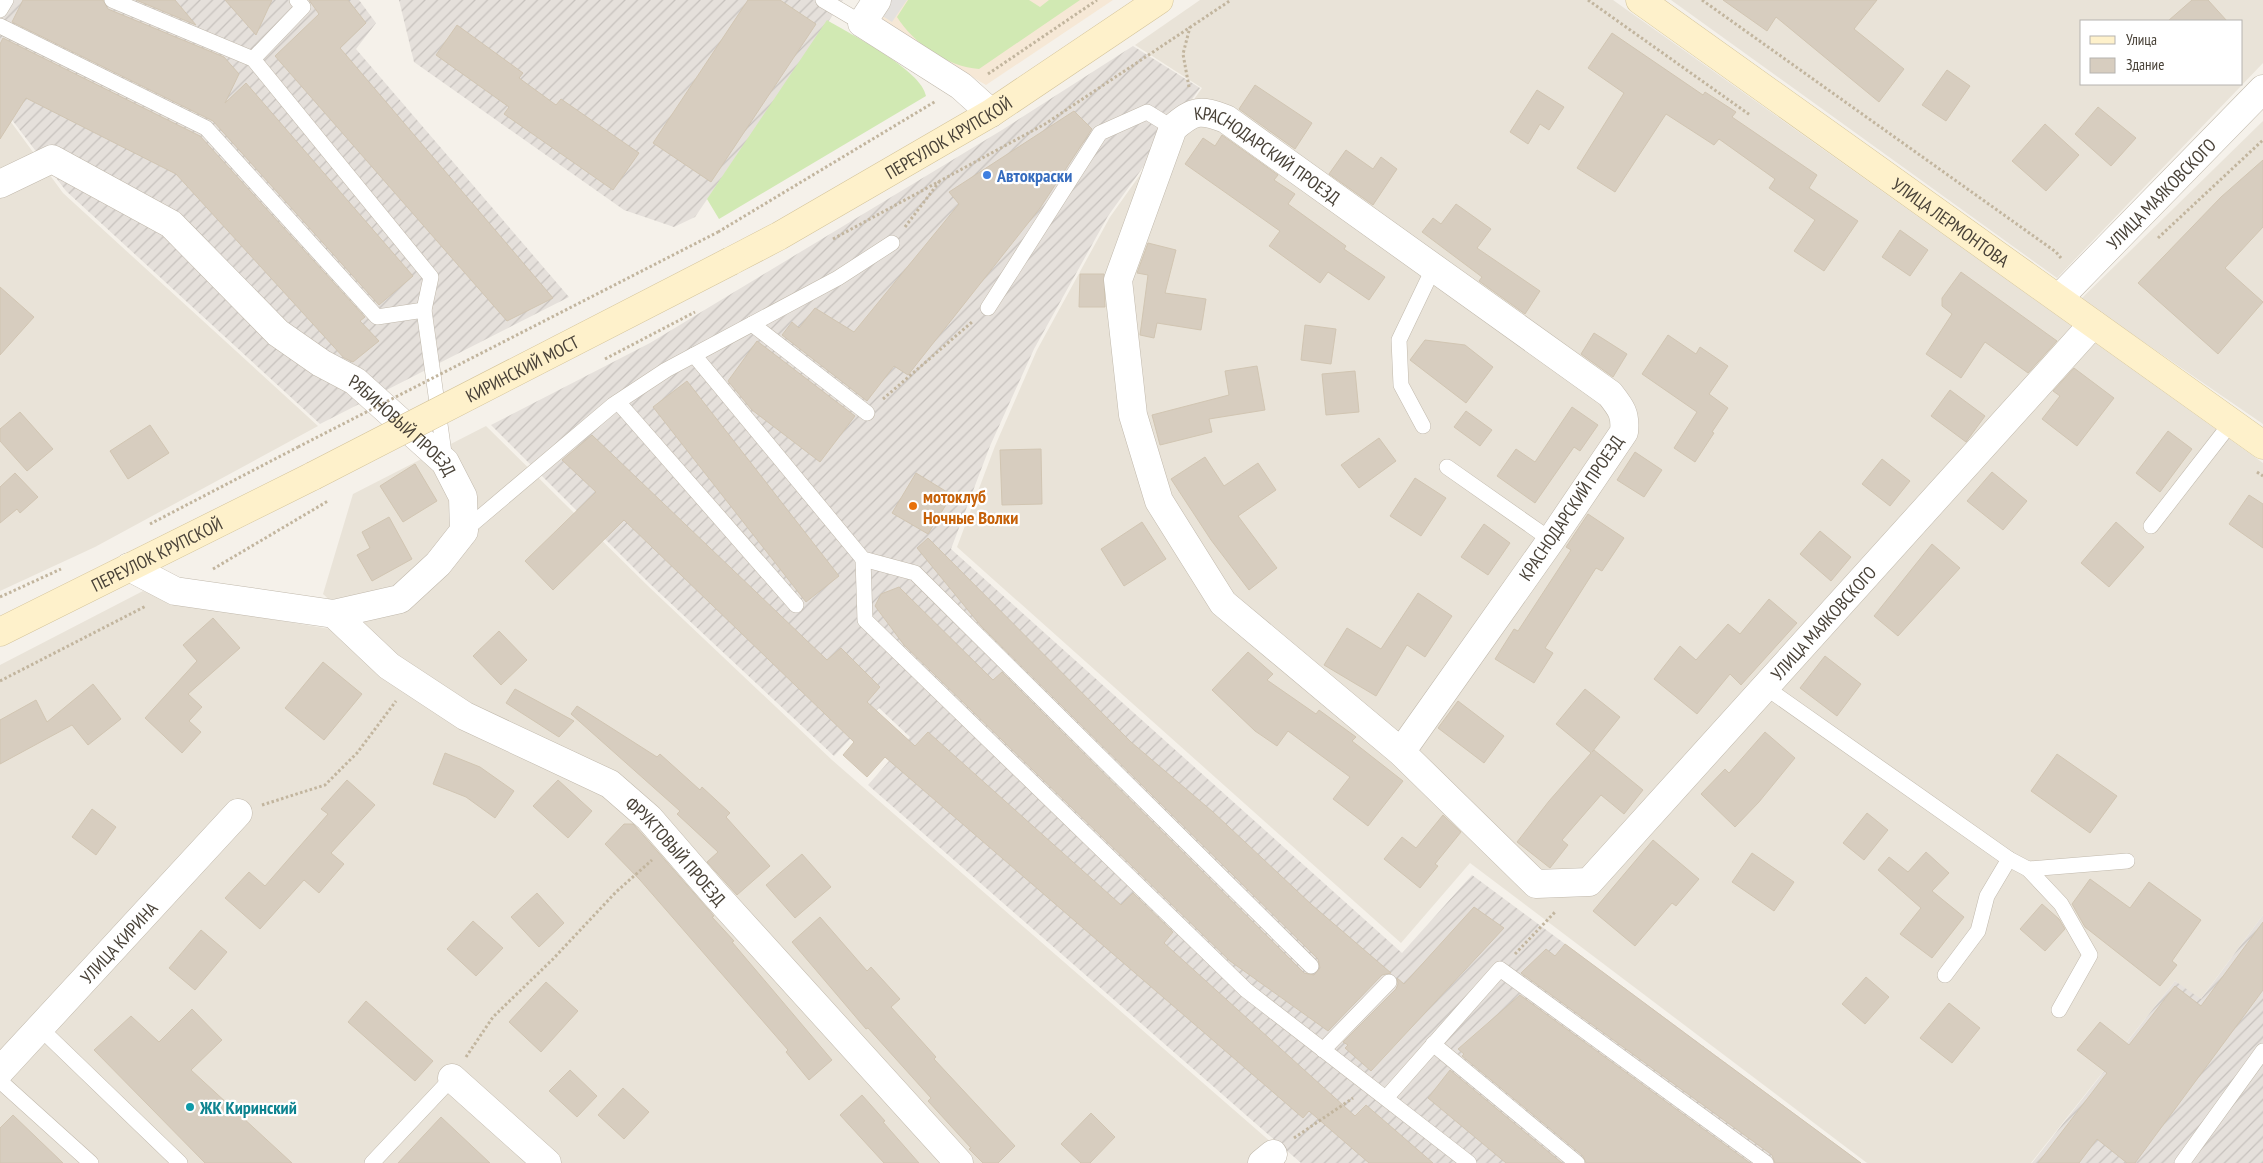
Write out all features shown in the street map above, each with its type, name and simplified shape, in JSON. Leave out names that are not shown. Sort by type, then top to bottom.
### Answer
[{"type":"street","points":[[877,0],[862,23],[961,86],[991,113]]},
{"type":"street","name":"ПЕРЕУЛОК КРУПСКОЙ","points":[[730,261],[779,236],[991,113],[1158,0]]},
{"type":"street","name":"УЛИЦА ЛЕРМОНТОВА","points":[[1640,0],[2263,444]]},
{"type":"street","name":"УЛИЦА МАЯКОВСКОГО","points":[[2059,298],[2263,89]]},
{"type":"street","name":"КРАСНОДАРСКИЙ ПРОЕЗД","points":[[1401,752],[1551,540],[1624,432],[1626,419],[1610,394],[1226,119],[1207,112],[1188,115],[1173,128],[1118,280],[1133,415],[1159,501],[1224,603],[1401,752],[1536,884],[1584,882]]},
{"type":"street","name":"РЯБИНОВЫЙ ПРОЕЗД","points":[[0,184],[52,158],[171,224],[278,332],[321,363],[355,381],[445,462],[463,497],[464,531]]},
{"type":"street","name":"КИРИНСКИЙ МОСТ","points":[[313,476],[730,261]]},
{"type":"street","name":"УЛИЦА МАЯКОВСКОГО","points":[[1584,882],[1589,882],[2093,324]]},
{"type":"street","name":"ПЕРЕУЛОК КРУПСКОЙ","points":[[0,632],[313,476]]},
{"type":"street","points":[[129,567],[175,591],[334,614],[400,598],[438,564],[464,531]]},
{"type":"street","name":"ФРУКТОВЫЙ ПРОЕЗД","points":[[334,614],[389,666],[465,716],[610,784],[650,818],[959,1163]]},
{"type":"street","name":"УЛИЦА КИРИНА","points":[[0,1071],[238,813]]},
{"type":"street","points":[[452,1078],[547,1163]]},
{"type":"lane","points":[[0,10],[6,0]]},
{"type":"lane","points":[[112,0],[253,59],[431,277],[424,310],[445,462]]},
{"type":"lane","points":[[253,59],[303,7],[297,0]]},
{"type":"lane","points":[[824,0],[862,23]]},
{"type":"lane","points":[[0,26],[206,128],[377,317],[424,310]]},
{"type":"lane","points":[[988,308],[1100,134],[1147,112],[1173,128]]},
{"type":"lane","points":[[464,531],[618,402],[666,370],[838,278],[892,243]]},
{"type":"lane","points":[[1422,426],[1401,385],[1399,340],[1433,269]]},
{"type":"lane","points":[[752,324],[867,413]]},
{"type":"lane","points":[[694,355],[863,559],[915,573],[1311,966]]},
{"type":"lane","points":[[618,402],[796,605]]},
{"type":"lane","points":[[2151,526],[2231,423]]},
{"type":"lane","points":[[1447,467],[1551,540]]},
{"type":"lane","points":[[863,559],[865,620],[1246,990],[1469,1163]]},
{"type":"lane","points":[[1765,687],[2010,859],[2028,869],[2061,904],[2090,954],[2059,1010]]},
{"type":"lane","points":[[1946,975],[1978,930],[1987,896],[2010,859]]},
{"type":"lane","points":[[2028,869],[2128,861]]},
{"type":"lane","points":[[1386,1098],[1500,969],[1766,1163]]},
{"type":"lane","points":[[1323,1050],[1389,982]]},
{"type":"lane","points":[[40,1028],[180,1163]]},
{"type":"lane","points":[[1434,1044],[1577,1163]]},
{"type":"lane","points":[[2182,1163],[2263,1051]]},
{"type":"lane","points":[[372,1163],[452,1078]]},
{"type":"lane","points":[[0,1081],[91,1163]]},
{"type":"path","points":[[142,528],[718,232],[961,86],[994,72],[1096,0]]},
{"type":"path","points":[[829,241],[1045,124],[1230,0]]},
{"type":"path","points":[[1702,0],[2056,252],[2078,279]]},
{"type":"path","points":[[1191,26],[1183,54],[1190,90],[1207,112]]},
{"type":"path","points":[[2154,243],[2263,140]]},
{"type":"path","points":[[892,243],[940,181]]},
{"type":"path","points":[[867,413],[988,308]]},
{"type":"path","points":[[0,597],[63,568]]},
{"type":"path","points":[[238,813],[325,785],[356,753],[411,680]]},
{"type":"path","points":[[452,1078],[493,1017],[553,959],[616,892],[671,843]]},
{"type":"path","points":[[1500,969],[1584,882]]},
{"type":"path","points":[[1267,1158],[1370,1086]]},
{"type":"shaded area","points":[[0,0],[359,0],[376,23],[356,49],[569,297],[320,424],[66,191],[0,104]]},
{"type":"shaded area","points":[[399,0],[843,0],[695,217],[674,227],[624,210],[414,62]]},
{"type":"shaded area","points":[[886,0],[907,0],[892,22],[878,13]]},
{"type":"shaded area","points":[[892,0],[1113,0],[986,85],[879,23]]},
{"type":"shaded area","points":[[1200,0],[1613,0],[2079,331],[1588,874],[1538,879],[1227,600],[1162,499],[1137,413],[1123,281],[1183,115],[1202,88],[1135,45]]},
{"type":"shaded area","points":[[1671,0],[2263,0],[2263,63],[2243,84],[2243,20],[2080,20],[2080,85],[2242,85],[2057,278]]},
{"type":"shaded area","points":[[1133,46],[1200,88],[1108,216],[1034,349],[990,446],[951,549],[1402,953],[1472,875],[1861,1163],[1301,1163],[868,785],[910,737],[879,708],[834,756],[650,584],[491,425],[650,343],[1002,130]]},
{"type":"shaded area","points":[[0,107],[63,193],[318,426],[95,547],[0,591]]},
{"type":"shaded area","points":[[2263,121],[2263,424],[2081,299]]},
{"type":"shaded area","points":[[1167,137],[1115,280],[1129,417],[1221,605],[1532,890],[1592,887],[2090,339],[2263,463],[2263,915],[2200,1000],[2175,981],[2031,1163],[1867,1163],[1470,863],[1401,943],[957,547],[995,446],[1037,350],[1110,217]]},
{"type":"shaded area","points":[[486,426],[648,586],[832,760],[1272,1143],[1250,1163],[969,1163],[654,812],[469,709],[394,659],[323,594],[353,494]]},
{"type":"shaded area","points":[[143,591],[175,603],[330,629],[604,794],[644,825],[950,1163],[0,1163],[0,665]]},
{"type":"shaded area","points":[[2263,915],[2263,1163],[2032,1163],[2175,981],[2201,999]]},
{"type":"green space","points":[[908,0],[1029,0],[1040,7],[1049,0],[1080,0],[979,69],[955,64],[944,59],[912,36],[897,17]]},
{"type":"green space","points":[[827,20],[899,64],[922,86],[926,96],[719,219],[707,199]]},
{"type":"building","points":[[23,0],[103,0],[108,9],[224,57],[239,74],[225,103],[246,83],[413,276],[379,305],[213,121],[12,22]]},
{"type":"building","points":[[136,0],[175,0],[196,25]]},
{"type":"building","points":[[225,0],[272,0],[256,35]]},
{"type":"building","points":[[309,0],[348,0],[366,23],[340,48],[553,298],[507,321],[275,56],[319,14]]},
{"type":"building","points":[[748,0],[780,0],[816,24],[711,182],[653,143]]},
{"type":"building","points":[[1723,0],[1877,0],[1854,29],[1904,69],[1879,102],[1776,17],[1767,31]]},
{"type":"building","points":[[2192,0],[2208,0],[2226,20],[2169,20]]},
{"type":"building","points":[[457,25],[523,73],[519,78],[556,105],[561,99],[639,153],[613,190],[504,114],[509,107],[436,55]]},
{"type":"building","points":[[1612,33],[1703,95],[1705,92],[1736,112],[1732,117],[1817,175],[1809,188],[1858,221],[1824,271],[1794,251],[1815,220],[1769,188],[1775,179],[1719,139],[1714,145],[1666,114],[1615,192],[1577,168],[1624,93],[1588,68]]},
{"type":"building","points":[[3,38],[200,136],[365,317],[360,321],[379,341],[353,362],[344,358],[176,174],[26,98],[0,139],[0,44]]},
{"type":"building","points":[[1947,70],[1970,86],[1946,121],[1922,105]]},
{"type":"building","points":[[1255,85],[1312,123],[1295,149],[1239,109]]},
{"type":"building","points":[[1537,90],[1564,107],[1549,130],[1540,124],[1528,144],[1510,132]]},
{"type":"building","points":[[2098,107],[2136,138],[2111,166],[2075,134]]},
{"type":"building","points":[[1074,111],[1092,129],[1040,208],[908,375],[894,366],[867,401],[782,335],[792,322],[799,328],[815,308],[854,332],[959,204],[949,192]]},
{"type":"building","points":[[2045,124],[2079,155],[2046,191],[2012,161]]},
{"type":"building","points":[[1222,135],[1278,175],[1274,180],[1295,194],[1288,204],[1346,246],[1344,249],[1385,277],[1369,300],[1328,272],[1320,283],[1269,246],[1280,231],[1185,164],[1203,138],[1215,146]]},
{"type":"building","points":[[1346,150],[1373,169],[1381,157],[1397,169],[1373,205],[1329,174]]},
{"type":"building","points":[[2263,160],[2263,227],[2225,268],[2263,302],[2218,354],[2138,283],[2221,197]]},
{"type":"building","points":[[1456,204],[1491,229],[1477,248],[1540,291],[1525,314],[1479,281],[1482,277],[1422,232],[1433,218],[1441,224]]},
{"type":"building","points":[[1900,230],[1928,250],[1910,276],[1882,257]]},
{"type":"building","points":[[1148,243],[1176,250],[1165,293],[1206,299],[1201,330],[1157,323],[1154,338],[1140,335],[1148,275],[1137,273]]},
{"type":"building","points":[[1961,272],[2057,341],[2028,373],[1985,342],[1961,378],[1926,354],[1952,314],[1942,306],[1942,298]]},
{"type":"building","points":[[1080,274],[1104,274],[1105,307],[1079,307]]},
{"type":"building","points":[[0,287],[34,317],[0,355]]},
{"type":"building","points":[[1305,325],[1336,329],[1331,364],[1301,360]]},
{"type":"building","points":[[1594,333],[1627,354],[1613,377],[1581,354]]},
{"type":"building","points":[[1668,335],[1696,354],[1700,347],[1728,366],[1709,394],[1728,408],[1695,462],[1674,448],[1697,412],[1642,374]]},
{"type":"building","points":[[1425,340],[1465,345],[1493,367],[1466,403],[1410,360]]},
{"type":"building","points":[[757,341],[855,416],[820,462],[752,410],[728,381]]},
{"type":"building","points":[[1257,366],[1265,410],[1209,419],[1212,432],[1160,445],[1152,415],[1229,395],[1225,371]]},
{"type":"building","points":[[2074,368],[2114,398],[2077,446],[2042,419],[2060,396],[2053,391]]},
{"type":"building","points":[[1355,371],[1359,412],[1326,415],[1322,374]]},
{"type":"building","points":[[687,381],[839,576],[806,602],[653,407]]},
{"type":"building","points":[[1950,390],[1985,416],[1966,442],[1931,416]]},
{"type":"building","points":[[1572,407],[1598,425],[1580,451],[1574,447],[1535,503],[1497,476],[1516,449],[1535,462]]},
{"type":"building","points":[[1466,411],[1492,430],[1480,446],[1454,427]]},
{"type":"building","points":[[20,412],[53,449],[27,471],[0,441],[0,429]]},
{"type":"building","points":[[150,425],[169,453],[128,479],[110,451]]},
{"type":"building","points":[[2168,431],[2192,449],[2160,492],[2136,473]]},
{"type":"building","points":[[592,435],[827,660],[841,648],[880,687],[867,702],[915,746],[928,732],[1121,905],[1133,893],[1173,932],[1164,943],[1355,1116],[1366,1105],[1433,1163],[1369,1163],[1309,1111],[1303,1118],[885,757],[867,777],[843,755],[854,742],[624,520],[553,590],[525,561],[596,492],[562,460]]},
{"type":"building","points":[[1379,438],[1396,461],[1359,488],[1341,465]]},
{"type":"building","points":[[1041,449],[1042,504],[1002,505],[1000,450]]},
{"type":"building","points":[[1635,452],[1662,470],[1644,497],[1617,480]]},
{"type":"building","points":[[1205,457],[1224,486],[1258,463],[1276,490],[1238,516],[1277,568],[1249,590],[1211,540],[1171,479]]},
{"type":"building","points":[[1882,459],[1910,481],[1890,506],[1862,484]]},
{"type":"building","points":[[415,464],[437,501],[403,522],[380,486]]},
{"type":"building","points":[[1992,472],[2027,501],[2003,530],[1967,501]]},
{"type":"building","points":[[15,473],[38,497],[20,513],[17,509],[0,523],[0,487]]},
{"type":"building","points":[[916,473],[952,495],[928,534],[892,513]]},
{"type":"building","points":[[1415,478],[1446,498],[1421,536],[1390,516]]},
{"type":"building","points":[[2249,495],[2263,504],[2263,548],[2229,524]]},
{"type":"building","points":[[1588,514],[1624,538],[1602,571],[1596,568],[1545,648],[1553,653],[1534,683],[1495,659],[1514,629],[1518,631],[1571,550],[1566,547]]},
{"type":"building","points":[[389,517],[412,559],[372,581],[357,555],[370,548],[362,532]]},
{"type":"building","points":[[1142,522],[1166,559],[1124,586],[1101,549]]},
{"type":"building","points":[[2116,522],[2144,547],[2109,587],[2081,563]]},
{"type":"building","points":[[1484,524],[1510,543],[1488,575],[1461,557]]},
{"type":"building","points":[[1820,531],[1851,557],[1831,581],[1800,554]]},
{"type":"building","points":[[928,538],[1131,742],[1213,812],[1312,905],[1391,973],[1382,975],[1328,1031],[1230,961],[904,645],[875,606],[881,594],[899,587],[993,680],[1002,672],[1304,973],[1314,975],[1320,968],[1318,959],[981,626],[917,548]]},
{"type":"building","points":[[1932,544],[1960,568],[1898,636],[1874,616]]},
{"type":"building","points":[[1418,593],[1452,616],[1425,657],[1407,645],[1376,696],[1324,665],[1347,628],[1381,649]]},
{"type":"building","points":[[1769,599],[1797,623],[1741,685],[1730,674],[1697,714],[1654,679],[1680,646],[1696,660],[1728,624],[1740,634]]},
{"type":"building","points":[[213,618],[240,648],[188,694],[202,707],[189,721],[201,732],[182,753],[145,718],[197,661],[183,645]]},
{"type":"building","points":[[499,631],[527,660],[501,685],[473,656]]},
{"type":"building","points":[[1248,652],[1273,674],[1267,680],[1316,714],[1319,710],[1356,737],[1352,741],[1403,781],[1368,826],[1333,799],[1350,777],[1288,731],[1277,746],[1255,731],[1212,690]]},
{"type":"building","points":[[1825,656],[1861,684],[1837,716],[1800,688]]},
{"type":"building","points":[[323,662],[362,694],[324,740],[285,708]]},
{"type":"building","points":[[93,684],[121,719],[88,745],[72,725],[0,764],[0,720],[36,700],[47,722]]},
{"type":"building","points":[[515,689],[574,721],[559,737],[506,703]]},
{"type":"building","points":[[1585,689],[1620,717],[1592,752],[1594,750],[1643,790],[1624,814],[1601,795],[1562,840],[1568,845],[1550,868],[1517,842],[1549,801],[1591,753],[1556,724]]},
{"type":"building","points":[[1458,701],[1504,736],[1484,763],[1438,728]]},
{"type":"building","points":[[577,706],[657,757],[660,754],[700,790],[702,787],[730,813],[726,817],[770,866],[737,895],[707,862],[718,852],[677,814],[680,811],[571,714]]},
{"type":"building","points":[[1765,732],[1795,758],[1759,802],[1735,827],[1701,794],[1725,769],[1729,773]]},
{"type":"building","points":[[445,753],[480,767],[514,791],[495,818],[466,797],[433,784]]},
{"type":"building","points":[[2057,754],[2117,796],[2090,833],[2031,791]]},
{"type":"building","points":[[347,780],[375,805],[331,853],[344,864],[319,893],[304,880],[260,929],[225,898],[249,872],[265,886],[328,814],[321,809]]},
{"type":"building","points":[[558,780],[592,811],[568,838],[533,806]]},
{"type":"building","points":[[92,809],[116,827],[96,855],[72,837]]},
{"type":"building","points":[[1867,813],[1888,830],[1864,860],[1843,843]]},
{"type":"building","points":[[1443,815],[1461,832],[1435,864],[1438,866],[1420,888],[1384,859],[1402,837],[1416,848]]},
{"type":"building","points":[[624,824],[633,824],[644,836],[714,916],[712,917],[734,941],[732,942],[832,1060],[809,1080],[786,1052],[788,1050],[640,880],[605,844]]},
{"type":"building","points":[[1653,840],[1699,879],[1676,906],[1672,903],[1635,946],[1593,911]]},
{"type":"building","points":[[1926,852],[1949,873],[1932,891],[1964,917],[1932,958],[1900,934],[1921,908],[1878,870],[1889,857],[1908,872]]},
{"type":"building","points":[[1752,853],[1794,882],[1774,911],[1732,882]]},
{"type":"building","points":[[802,854],[831,887],[795,918],[766,885]]},
{"type":"building","points":[[2090,879],[2130,908],[2149,882],[2201,920],[2172,961],[2177,965],[2160,986],[2085,927],[2072,904]]},
{"type":"building","points":[[537,893],[564,923],[539,947],[511,917]]},
{"type":"building","points":[[2042,904],[2059,919],[2065,929],[2045,951],[2020,929]]},
{"type":"building","points":[[1474,907],[1504,928],[1371,1071],[1345,1048],[1348,1045],[1343,1042],[1396,989],[1398,984],[1397,978],[1404,984]]},
{"type":"building","points":[[820,917],[867,971],[871,967],[900,999],[891,1007],[936,1057],[934,1059],[1015,1146],[998,1163],[983,1163],[969,1149],[971,1148],[928,1101],[931,1098],[868,1028],[866,1029],[792,942]]},
{"type":"building","points":[[473,921],[503,948],[476,976],[447,949]]},
{"type":"building","points":[[2263,922],[2263,990],[2135,1163],[2127,1163],[2097,1139],[2079,1163],[2038,1163],[2107,1073],[2077,1050],[2100,1022],[2129,1045],[2175,986],[2201,1006]]},
{"type":"building","points":[[201,930],[227,952],[195,990],[169,968]]},
{"type":"building","points":[[1565,944],[1861,1163],[1775,1163],[1772,1155],[1521,973],[1546,949],[1555,956]]},
{"type":"building","points":[[1866,977],[1889,997],[1865,1024],[1842,1004]]},
{"type":"building","points":[[546,982],[578,1011],[541,1052],[509,1022]]},
{"type":"building","points":[[1520,995],[1750,1163],[1586,1163],[1583,1156],[1462,1056],[1464,1054],[1458,1049]]},
{"type":"building","points":[[366,1001],[433,1061],[415,1081],[348,1022]]},
{"type":"building","points":[[1949,1003],[1980,1028],[1952,1063],[1920,1038]]},
{"type":"building","name":"ЖК Киринский","points":[[192,1009],[222,1040],[191,1070],[292,1163],[205,1163],[94,1050],[131,1016],[159,1042]]},
{"type":"building","points":[[570,1070],[597,1096],[577,1117],[549,1091]]},
{"type":"building","points":[[1450,1070],[1562,1163],[1506,1163],[1428,1098]]},
{"type":"building","points":[[623,1088],[649,1112],[624,1139],[598,1115]]},
{"type":"building","points":[[862,1095],[919,1163],[884,1163],[840,1115]]},
{"type":"building","points":[[1091,1113],[1115,1137],[1090,1163],[1081,1163],[1061,1144]]},
{"type":"building","points":[[13,1115],[63,1163],[0,1163],[0,1128]]},
{"type":"building","points":[[441,1117],[490,1163],[398,1163]]},
{"type":"place","name":"Автокраски","points":[[987,175]]},
{"type":"place","name":"мотоклуб Ночные Волки","points":[[913,506]]},
{"type":"place","name":"ЖК Киринский","points":[[190,1107]]}]
